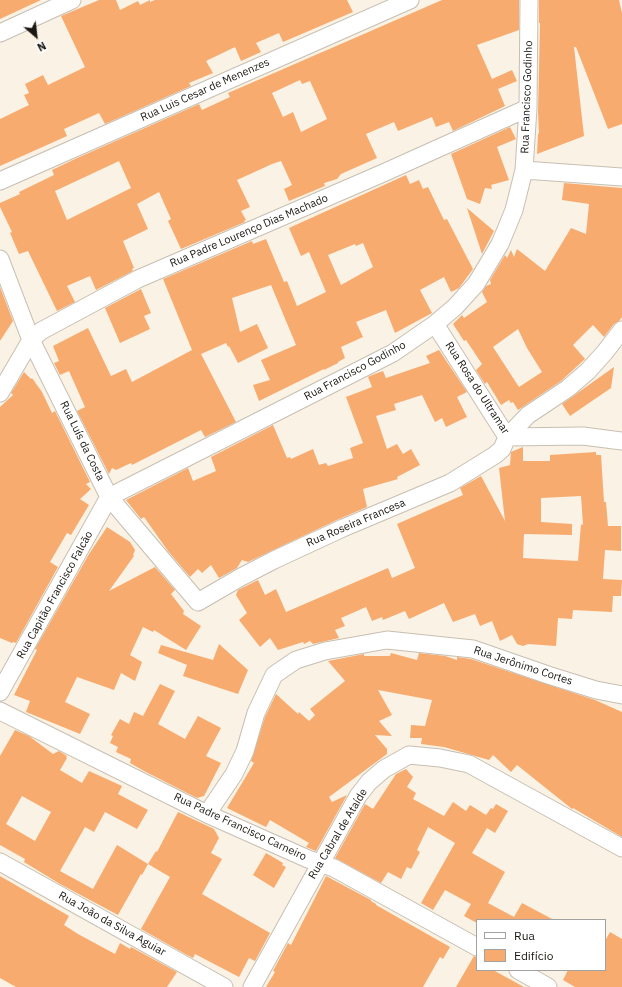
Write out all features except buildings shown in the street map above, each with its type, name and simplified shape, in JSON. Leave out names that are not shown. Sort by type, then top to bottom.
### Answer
[{"type":"street","points":[[0,33],[72,0]]},
{"type":"street","name":"Rua Luis Cesar de Menenzes","points":[[0,181],[410,0]]},
{"type":"street","name":"Rua Francisco Godinho","points":[[109,497],[393,353],[435,324],[476,284],[500,244],[514,210],[524,170],[528,108],[529,0]]},
{"type":"street","name":"Rua Padre Lourenço Dias Machado","points":[[0,393],[31,340],[41,331],[138,279],[381,174],[528,108]]},
{"type":"street","points":[[524,170],[622,177]]},
{"type":"street","name":"Rua Luís da Costa","points":[[0,259],[31,340],[109,497],[198,602]]},
{"type":"street","name":"Rua Rosa do Ultramar","points":[[435,324],[507,437],[583,436],[622,441]]},
{"type":"street","name":"Rua Roseira Francesa","points":[[198,602],[274,560],[343,528],[450,483],[495,455],[502,448],[507,437],[528,415],[567,389],[588,371],[622,330]]},
{"type":"street","name":"Rua Capitão Francisco Falcão","points":[[0,692],[109,497]]},
{"type":"street","name":"Rua Jerônimo Cortes","points":[[207,814],[234,774],[245,750],[256,713],[274,675],[296,660],[325,651],[387,640],[474,649],[582,686],[622,695]]},
{"type":"street","name":"Rua Padre Francisco Carneiro","points":[[0,711],[207,814],[308,859],[321,862],[334,868],[476,946]]},
{"type":"street","name":"Rua Cabral de Ataíde","points":[[252,987],[358,796],[369,782],[384,769],[409,755],[440,758],[469,764],[622,848]]},
{"type":"street","name":"Rua João da Silva Aguiar","points":[[0,862],[224,987]]},
{"type":"street","points":[[520,971],[548,987]]}]
